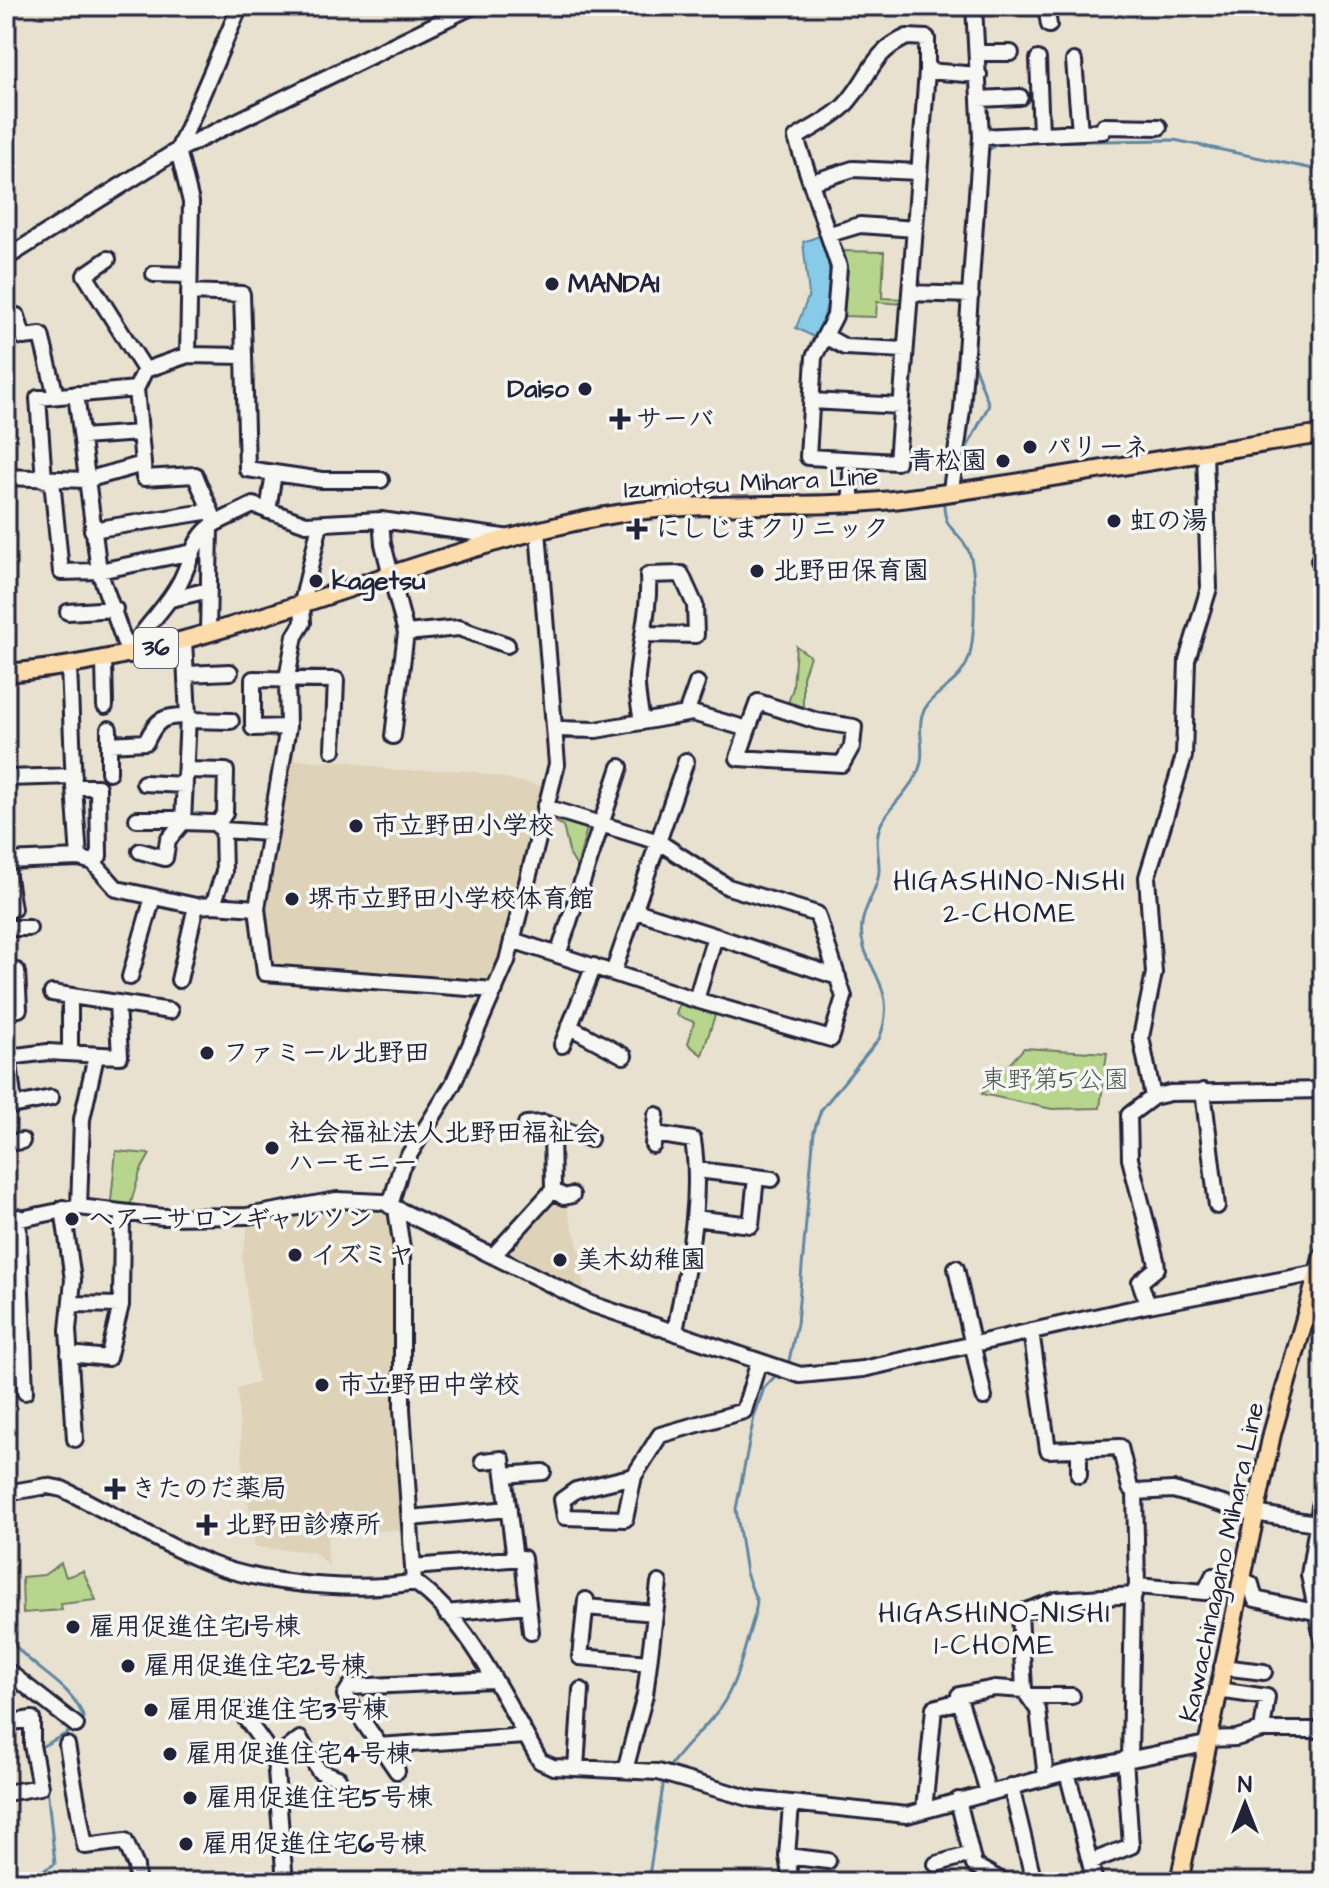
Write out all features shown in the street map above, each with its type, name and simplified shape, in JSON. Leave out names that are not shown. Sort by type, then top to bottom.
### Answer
[{"type":"main road","name":"Izumiotsu Mihara Line","points":[[6,673],[69,667],[129,655],[538,531],[650,508],[909,498],[1323,434]]},
{"type":"main road","name":"Kawachinagano Mihara Line","points":[[1179,1882],[1272,1434],[1322,1266]]},
{"type":"street","points":[[188,355],[191,202],[178,150],[240,6]]},
{"type":"street","points":[[6,258],[178,150],[473,6]]},
{"type":"street","points":[[951,490],[971,295],[981,137],[974,6]]},
{"type":"street","points":[[1046,6],[1049,25]]},
{"type":"street","points":[[907,37],[927,38],[927,71],[897,462],[808,457],[814,357],[839,299],[839,267],[796,138],[843,107],[864,80],[875,57],[887,46],[907,37]]},
{"type":"street","points":[[977,53],[1011,53]]},
{"type":"street","points":[[1038,59],[1041,134]]},
{"type":"street","points":[[1074,61],[1080,132]]},
{"type":"street","points":[[927,71],[979,75]]},
{"type":"street","points":[[979,99],[1020,97]]},
{"type":"street","points":[[981,137],[1103,131],[1104,126],[1159,127]]},
{"type":"street","points":[[812,182],[853,169],[919,172]]},
{"type":"street","points":[[830,234],[860,225],[915,229]]},
{"type":"street","points":[[108,259],[85,275],[145,370]]},
{"type":"street","points":[[154,274],[189,275]]},
{"type":"street","points":[[189,292],[242,294],[247,469],[322,480],[381,480]]},
{"type":"street","points":[[910,293],[971,295]]},
{"type":"street","points":[[17,316],[23,337],[41,335],[56,396]]},
{"type":"street","points":[[825,336],[845,347],[905,350]]},
{"type":"street","points":[[208,633],[212,520],[195,475],[144,478],[136,389],[145,370],[188,355],[244,356]]},
{"type":"street","points":[[136,389],[38,398],[61,572],[99,571],[193,552]]},
{"type":"street","points":[[76,394],[99,571],[129,655]]},
{"type":"street","points":[[812,401],[901,406]]},
{"type":"street","points":[[82,437],[140,433]]},
{"type":"street","points":[[1153,1097],[1141,1037],[1154,973],[1147,877],[1184,756],[1187,660],[1209,588],[1205,452]]},
{"type":"street","points":[[851,460],[851,502]]},
{"type":"street","points":[[6,477],[86,480],[143,464]]},
{"type":"street","points":[[268,511],[274,473]]},
{"type":"street","points":[[92,530],[212,520],[253,505],[306,524],[381,520],[454,528],[514,539]]},
{"type":"street","points":[[129,655],[151,619],[171,599],[203,530],[212,520]]},
{"type":"street","points":[[381,520],[406,633],[393,736]]},
{"type":"street","points":[[320,524],[302,603],[303,623],[295,636],[287,678],[288,727],[257,908],[265,973],[495,990]]},
{"type":"street","points":[[538,531],[557,764],[512,940],[495,990],[453,1084],[401,1168],[393,1207],[402,1248],[402,1409],[414,1574],[493,1680],[540,1761],[553,1767],[676,1775],[752,1799],[907,1815],[1067,1772],[1262,1730],[1323,1730]]},
{"type":"street","points":[[642,722],[637,680],[649,601],[648,575],[681,574],[695,605],[696,635],[644,634]]},
{"type":"street","points":[[171,599],[209,590]]},
{"type":"street","points":[[68,612],[115,609]]},
{"type":"street","points":[[406,633],[459,628],[507,645]]},
{"type":"street","points":[[140,851],[165,858],[168,840],[183,821],[188,718],[184,640]]},
{"type":"street","points":[[104,661],[105,706]]},
{"type":"street","points":[[69,667],[74,782],[86,860],[117,889],[196,906],[257,908]]},
{"type":"street","points":[[187,674],[230,672]]},
{"type":"street","points":[[288,727],[253,728],[253,679],[336,680],[333,750]]},
{"type":"street","points":[[686,714],[697,683]]},
{"type":"street","points":[[758,702],[817,721],[854,727],[852,746],[842,764],[738,758],[748,729],[758,702]]},
{"type":"street","points":[[554,729],[596,730],[686,714],[748,729]]},
{"type":"street","points":[[109,772],[109,736],[146,742],[157,720],[165,716],[231,721]]},
{"type":"street","points":[[613,973],[686,761]]},
{"type":"street","points":[[558,955],[620,767]]},
{"type":"street","points":[[144,783],[226,771],[225,813],[220,828],[224,872],[213,905]]},
{"type":"street","points":[[6,778],[74,782],[98,787],[99,856],[86,860],[6,864],[13,909]]},
{"type":"street","points":[[512,940],[696,1000],[831,1039],[844,997],[817,914],[728,887],[659,842],[545,807]]},
{"type":"street","points":[[137,819],[183,821],[268,833]]},
{"type":"street","points":[[130,977],[153,897]]},
{"type":"street","points":[[179,980],[196,906]]},
{"type":"street","points":[[636,911],[838,977]]},
{"type":"street","points":[[6,928],[29,928]]},
{"type":"street","points":[[696,1000],[715,936]]},
{"type":"street","points":[[562,1045],[594,966]]},
{"type":"street","points":[[6,971],[17,971],[19,1009],[6,1010]]},
{"type":"street","points":[[52,993],[170,1011]]},
{"type":"street","points":[[70,996],[70,1052]]},
{"type":"street","points":[[9,1057],[70,1052],[120,1056],[117,1003]]},
{"type":"street","points":[[570,1027],[624,1056]]},
{"type":"street","points":[[6,1038],[10,1106],[51,1098]]},
{"type":"street","points":[[79,1207],[82,1119],[96,1056]]},
{"type":"street","points":[[1148,1305],[1140,1282],[1157,1268],[1130,1159],[1129,1115],[1153,1097],[1203,1091],[1323,1090]]},
{"type":"street","points":[[1203,1091],[1204,1162],[1217,1206]]},
{"type":"street","points":[[656,1115],[654,1140],[693,1140],[697,1170],[694,1218],[675,1332]]},
{"type":"street","points":[[526,1124],[552,1126],[590,1139]]},
{"type":"street","points":[[493,1256],[553,1190],[552,1126]]},
{"type":"street","points":[[6,1143],[22,1141]]},
{"type":"street","points":[[697,1170],[772,1179]]},
{"type":"street","points":[[694,1218],[751,1225],[756,1177]]},
{"type":"street","points":[[553,1190],[564,1197],[572,1195]]},
{"type":"street","points":[[25,1392],[12,1220],[63,1208],[79,1207],[163,1217],[247,1216],[337,1200],[364,1199],[393,1207],[591,1304],[800,1375],[863,1369],[1322,1266]]},
{"type":"street","points":[[63,1208],[70,1239],[73,1304],[68,1330],[75,1439]]},
{"type":"street","points":[[69,1354],[108,1358],[121,1305],[122,1212]]},
{"type":"street","points":[[956,1268],[984,1397]]},
{"type":"street","points":[[73,1304],[121,1305]]},
{"type":"street","points":[[1031,1331],[1048,1450],[1120,1447],[1130,1488],[1135,1492],[1173,1490],[1255,1513],[1318,1526]]},
{"type":"street","points":[[634,1476],[576,1490],[562,1500],[565,1517],[625,1519],[634,1476],[660,1435],[744,1411],[759,1361]]},
{"type":"street","points":[[1079,1448],[1079,1475]]},
{"type":"street","points":[[483,1461],[502,1459],[515,1559]]},
{"type":"street","points":[[504,1475],[543,1472]]},
{"type":"street","points":[[6,1493],[47,1486],[62,1489],[232,1571],[311,1582],[399,1585],[414,1574],[523,1558],[531,1632]]},
{"type":"street","points":[[1323,1488],[1309,1575],[1323,1643]]},
{"type":"street","points":[[1090,1862],[1131,1846],[1127,1758],[1135,1590],[1135,1492]]},
{"type":"street","points":[[410,1518],[509,1509]]},
{"type":"street","points":[[1046,1778],[1038,1710],[1026,1693],[1020,1613],[1057,1600],[1135,1590],[1205,1592],[1213,1576]]},
{"type":"street","points":[[1241,1579],[1251,1584],[1255,1599],[1315,1612]]},
{"type":"street","points":[[625,1770],[645,1695],[659,1583]]},
{"type":"street","points":[[649,1663],[580,1657],[586,1603],[655,1613]]},
{"type":"street","points":[[446,1613],[528,1605]]},
{"type":"street","points":[[1222,1667],[1264,1672]]},
{"type":"street","points":[[6,1670],[76,1725]]},
{"type":"street","points":[[397,1771],[345,1695],[350,1687],[493,1680]]},
{"type":"street","points":[[959,1695],[995,1688],[1072,1696]]},
{"type":"street","points":[[576,1768],[580,1690]]},
{"type":"street","points":[[1218,1690],[1267,1697],[1262,1730]]},
{"type":"street","points":[[924,1810],[934,1708],[960,1701],[988,1792]]},
{"type":"street","points":[[238,1708],[275,1759],[285,1882]]},
{"type":"street","points":[[6,1723],[32,1719],[32,1745],[40,1787],[6,1793]]},
{"type":"street","points":[[378,1746],[525,1736]]},
{"type":"street","points":[[275,1759],[300,1739],[319,1771],[338,1778]]},
{"type":"street","points":[[67,1745],[85,1846],[125,1841],[136,1866],[137,1882]]},
{"type":"street","points":[[1067,1772],[1095,1882]]},
{"type":"street","points":[[1011,1786],[1034,1882]]},
{"type":"street","points":[[958,1800],[974,1865],[1004,1882]]},
{"type":"street","points":[[791,1805],[787,1856],[791,1882]]},
{"type":"street","points":[[936,1864],[971,1854]]},
{"type":"street","points":[[787,1856],[828,1861]]},
{"type":"shaded area","points":[[287,760],[351,762],[395,771],[464,770],[542,786],[545,791],[501,957],[488,985],[356,972],[267,970],[265,909]]},
{"type":"shaded area","points":[[555,1201],[567,1208],[579,1249],[585,1301],[507,1263],[518,1236],[539,1211]]},
{"type":"shaded area","name":"市立野田中学校","points":[[356,1206],[389,1216],[393,1234],[393,1357],[406,1530],[335,1532],[327,1540],[329,1566],[314,1552],[255,1547],[243,1469],[237,1388],[258,1383],[242,1257],[248,1225]]},
{"type":"green space","points":[[842,251],[884,252],[882,298],[903,299],[903,304],[877,302],[876,317],[842,316],[846,266]]},
{"type":"green space","points":[[796,646],[810,656],[803,677],[803,707],[788,703],[793,688]]},
{"type":"green space","points":[[551,812],[588,824],[577,867],[570,855],[563,826],[548,817]]},
{"type":"green space","points":[[680,1001],[715,1015],[702,1055],[688,1044],[694,1022],[676,1015]]},
{"type":"green space","name":"東野第5公園","points":[[1024,1048],[1107,1053],[1100,1108],[1052,1109],[982,1094]]},
{"type":"green space","points":[[116,1151],[150,1154],[140,1172],[130,1206],[115,1206],[111,1201]]},
{"type":"green space","points":[[61,1563],[66,1577],[83,1571],[96,1600],[61,1604],[62,1610],[23,1613],[22,1577],[44,1575]]},
{"type":"water","points":[[822,235],[830,287],[816,338],[796,328],[809,295],[803,242]]},
{"type":"waterway","points":[[1025,142],[1174,140],[1323,171]]},
{"type":"waterway","points":[[985,153],[998,143]]},
{"type":"waterway","points":[[962,457],[989,405],[972,360]]},
{"type":"waterway","points":[[788,1365],[797,1324],[814,1131],[821,1110],[879,1039],[885,1020],[882,989],[862,938],[863,917],[878,878],[879,830],[919,769],[922,756],[921,722],[926,707],[961,673],[970,654],[974,602],[972,561],[965,544],[946,519],[944,500]]},
{"type":"waterway","points":[[668,1769],[727,1697],[755,1614],[757,1602],[746,1573],[736,1509],[754,1417],[764,1388],[779,1372]]},
{"type":"waterway","points":[[6,1632],[25,1656],[69,1693],[84,1718],[81,1721]]},
{"type":"waterway","points":[[46,1779],[41,1747],[73,1730]]},
{"type":"waterway","points":[[648,1882],[664,1780]]},
{"type":"waterway","points":[[33,1882],[35,1875],[55,1864],[47,1786]]},
{"type":"place","name":"MANDAI","points":[[552,284]]},
{"type":"place","name":"Daiso","points":[[585,389]]},
{"type":"place","name":"サーバ","points":[[620,419]]},
{"type":"place","name":"パリーネ","points":[[1030,447]]},
{"type":"place","name":"青松園","points":[[1003,461]]},
{"type":"place","name":"虹の湯","points":[[1114,521]]},
{"type":"place","name":"にしじまクリニック","points":[[637,529]]},
{"type":"place","name":"北野田保育園","points":[[757,571]]},
{"type":"place","name":"kagetsu","points":[[316,581]]},
{"type":"place","name":"市立野田小学校","points":[[356,826]]},
{"type":"place","name":"堺市立野田小学校体育館","points":[[292,899]]},
{"type":"place","name":"ファミール北野田","points":[[207,1053]]},
{"type":"place","name":"社会福祉法人北野田福祉会 ハーモニー","points":[[272,1148]]},
{"type":"place","name":"ヘアーサロンギャルソン","points":[[72,1219]]},
{"type":"place","name":"イズミヤ","points":[[295,1255]]},
{"type":"place","name":"美木幼稚園","points":[[560,1260]]},
{"type":"place","name":"市立野田中学校","points":[[322,1385]]},
{"type":"place","name":"きたのだ薬局","points":[[115,1489]]},
{"type":"place","name":"北野田診療所","points":[[207,1525]]},
{"type":"place","name":"雇用促進住宅1号棟","points":[[73,1627]]},
{"type":"place","name":"雇用促進住宅2号棟","points":[[128,1666]]},
{"type":"place","name":"雇用促進住宅3号棟","points":[[151,1710]]},
{"type":"place","name":"雇用促進住宅4号棟","points":[[170,1754]]},
{"type":"place","name":"雇用促進住宅5号棟","points":[[190,1798]]},
{"type":"place","name":"雇用促進住宅6号棟","points":[[186,1844]]},
{"type":"district","name":"HIGASHINO-NISHI 2-CHOME","points":[[1010,897]]},
{"type":"district","name":"HIGASHINO-NISHI 1-CHOME","points":[[995,1629]]}]
